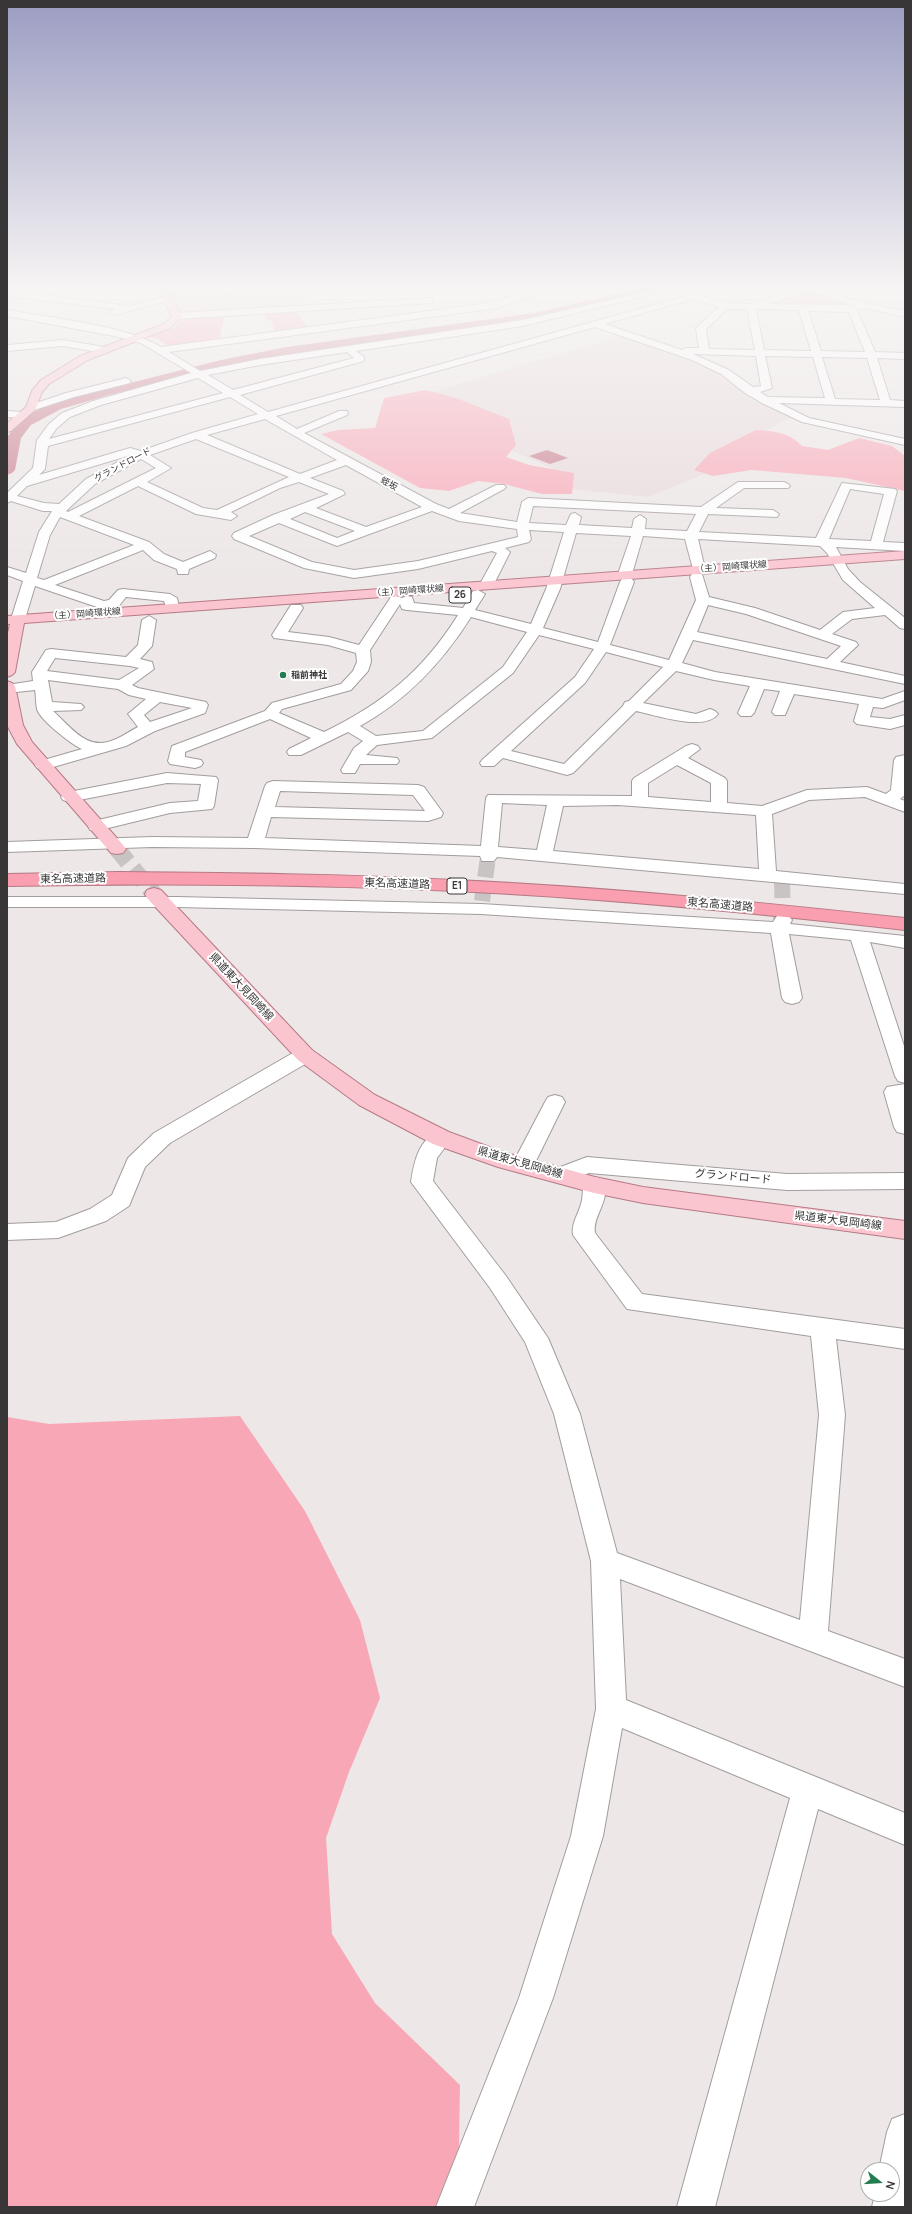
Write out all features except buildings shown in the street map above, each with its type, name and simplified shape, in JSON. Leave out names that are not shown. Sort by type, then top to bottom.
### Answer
[{"type":"highway","name":"東名高速道路","points":[[7,868],[163,866],[414,871],[692,888],[905,911]]},
{"type":"highway","name":"東名高速道路","points":[[7,880],[160,878],[411,884],[547,891],[690,902],[905,924]]},
{"type":"main road","points":[[7,429],[27,411],[37,391]]},
{"type":"main road","name":"（主）岡崎環状線","points":[[840,564],[905,555]]},
{"type":"main road","name":"（主）岡崎環状線","points":[[12,624],[172,607],[356,595],[482,589],[840,564],[905,564]]},
{"type":"main road","name":"（主）岡崎環状線","points":[[12,624],[149,620],[401,600],[482,589]]},
{"type":"main road","points":[[7,672],[12,624]]},
{"type":"main road","points":[[7,687],[15,725],[25,744],[69,797],[115,847]]},
{"type":"main road","name":"県道東大見岡崎線","points":[[158,898],[304,1055],[367,1100],[441,1138],[498,1159],[563,1175],[594,1185],[698,1203],[905,1230]]},
{"type":"street","points":[[7,414],[27,411],[84,391]]},
{"type":"street","points":[[8,498],[26,483],[39,469],[43,440],[54,426],[66,415],[97,403],[138,391]]},
{"type":"street","name":"蛭坂","points":[[227,391],[296,433],[432,507],[449,514],[489,524],[905,547]]},
{"type":"street","points":[[48,442],[91,432],[241,391]]},
{"type":"street","name":"グランドロード","points":[[12,624],[30,579],[45,532],[63,512],[76,493],[104,473],[136,452],[351,391]]},
{"type":"street","points":[[751,391],[766,401],[806,420],[905,442]]},
{"type":"street","points":[[827,391],[830,402]]},
{"type":"street","points":[[882,391],[886,403]]},
{"type":"street","points":[[171,400],[183,406]]},
{"type":"street","points":[[766,401],[905,404]]},
{"type":"street","points":[[104,438],[72,420],[118,409]]},
{"type":"street","points":[[296,433],[343,413]]},
{"type":"street","points":[[196,435],[339,494],[277,518],[238,536],[309,565],[354,574],[418,565],[525,539],[522,526],[528,502],[773,514]]},
{"type":"street","points":[[63,512],[138,482],[165,468],[136,452],[117,445]]},
{"type":"street","points":[[26,483],[136,452]]},
{"type":"street","points":[[218,514],[276,486],[346,461]]},
{"type":"street","points":[[763,539],[789,474]]},
{"type":"street","points":[[138,482],[200,511],[265,523]]},
{"type":"street","points":[[642,508],[638,533],[626,578],[603,646],[580,680],[495,758],[567,770],[630,705],[673,666],[689,635],[703,600],[690,536],[704,510],[742,484],[784,486]]},
{"type":"street","points":[[876,545],[891,491],[846,485],[821,542],[833,551],[854,584],[905,625]]},
{"type":"street","points":[[449,514],[500,487]]},
{"type":"street","points":[[8,498],[63,512],[145,545],[158,557],[183,569],[210,555]]},
{"type":"street","points":[[391,761],[353,764],[360,751],[373,741],[427,735],[508,670],[536,629],[554,584],[573,529],[578,505]]},
{"type":"street","points":[[277,518],[337,542],[432,507]]},
{"type":"street","points":[[305,508],[366,531]]},
{"type":"street","points":[[43,585],[145,545]]},
{"type":"street","points":[[295,752],[348,726],[398,694],[437,657],[482,589],[504,552],[495,547]]},
{"type":"street","points":[[78,559],[110,572]]},
{"type":"street","points":[[7,571],[103,605],[113,604],[123,593],[170,598],[172,607]]},
{"type":"street","points":[[354,574],[350,577],[349,590],[356,595]]},
{"type":"street","points":[[363,650],[401,600],[407,606],[467,612],[714,676],[883,704],[905,695]]},
{"type":"street","points":[[703,600],[750,611],[851,645],[829,665]]},
{"type":"street","points":[[296,608],[280,635],[329,641],[363,650]]},
{"type":"street","points":[[822,635],[848,615],[889,611]]},
{"type":"street","points":[[130,662],[145,646],[149,620]]},
{"type":"street","points":[[689,635],[905,680]]},
{"type":"street","points":[[194,763],[176,761],[178,749],[270,714],[276,706],[346,687],[360,674],[365,658],[363,650]]},
{"type":"street","points":[[97,750],[78,742],[51,718],[44,708],[39,672],[51,653],[143,663],[147,665],[147,669],[122,685]]},
{"type":"street","points":[[7,687],[40,680],[122,685],[134,692],[201,705],[200,710],[132,735],[122,743],[42,765]]},
{"type":"street","points":[[746,713],[759,683]]},
{"type":"street","points":[[780,712],[789,688]]},
{"type":"street","points":[[147,729],[136,714],[157,697]]},
{"type":"street","points":[[867,701],[862,721],[890,724],[905,720]]},
{"type":"street","points":[[889,701],[905,708]]},
{"type":"street","points":[[630,705],[697,719],[710,714]]},
{"type":"street","points":[[44,708],[55,706],[76,707]]},
{"type":"street","points":[[270,714],[324,738]]},
{"type":"street","points":[[348,726],[373,741]]},
{"type":"street","points":[[640,801],[640,781],[692,750]]},
{"type":"street","points":[[677,759],[719,781],[719,807]]},
{"type":"street","points":[[888,800],[899,792],[902,760],[905,760]]},
{"type":"street","points":[[69,797],[167,778],[210,780],[206,806],[170,808],[96,826]]},
{"type":"street","points":[[255,843],[273,786],[418,790],[435,813],[428,816],[265,812]]},
{"type":"street","points":[[488,854],[494,798],[585,802],[618,800],[640,801],[764,811],[807,795],[867,792],[905,807]]},
{"type":"street","points":[[544,855],[556,801]]},
{"type":"street","points":[[764,811],[779,878]]},
{"type":"street","points":[[7,847],[115,847],[255,843],[488,854],[544,855],[905,889]]},
{"type":"street","points":[[7,902],[158,898],[481,905],[781,924],[905,942]]},
{"type":"street","points":[[781,924],[792,998]]},
{"type":"street","points":[[859,936],[898,1042],[905,1076]]},
{"type":"street","points":[[7,1232],[58,1230],[98,1215],[121,1200],[136,1163],[162,1138],[304,1055]]},
{"type":"street","points":[[905,1091],[894,1092],[905,1127]]},
{"type":"street","points":[[523,1165],[555,1102]]},
{"type":"street","points":[[441,1138],[426,1156],[422,1182],[498,1282],[536,1338],[567,1414],[605,1561],[610,1709],[587,1836],[536,1998],[455,2207]]},
{"type":"street","name":"グランドロード","points":[[563,1175],[587,1165],[787,1182],[905,1181]]},
{"type":"street","points":[[698,1203],[702,1175]]},
{"type":"street","points":[[594,1185],[593,1203],[584,1228],[584,1235],[630,1297],[636,1302],[905,1339]]},
{"type":"street","points":[[813,1639],[832,1434],[832,1415],[822,1328]]},
{"type":"street","points":[[605,1561],[905,1674]]},
{"type":"street","points":[[610,1709],[905,1829]]},
{"type":"street","points":[[696,2207],[808,1789]]},
{"type":"street","points":[[891,2207],[905,2132]]},
{"type":"shaded area","points":[[419,391],[431,391],[456,398],[509,419],[516,445],[506,457],[529,465],[574,473],[572,494],[542,494],[504,484],[478,481],[449,491],[420,488],[321,434],[338,430],[375,428],[384,398]]},
{"type":"shaded area","points":[[434,391],[743,391],[792,417],[740,444],[718,468],[649,497],[562,488],[564,474],[495,443],[425,394]]},
{"type":"shaded area","points":[[756,430],[780,433],[792,438],[802,446],[828,450],[859,438],[892,446],[905,456],[905,491],[846,478],[752,470],[713,476],[694,470],[710,453]]},
{"type":"shaded area","points":[[547,450],[568,458],[550,464],[529,456]]},
{"type":"shaded area","points":[[240,1416],[305,1511],[360,1620],[380,1698],[349,1772],[326,1838],[332,1934],[375,2003],[460,2085],[458,2203],[454,2207],[7,2207],[7,1417],[49,1424]]},
{"type":"waterway","points":[[7,470],[14,437],[26,422],[56,406],[108,391]]},
{"type":"tunnel","points":[[117,849],[154,894]]},
{"type":"tunnel","points":[[482,901],[488,857]]},
{"type":"tunnel","points":[[782,882],[783,915]]},
{"type":"tunnel","points":[[783,915],[783,920]]},
{"type":"place","name":"稲前神社","points":[[283,675]]}]
